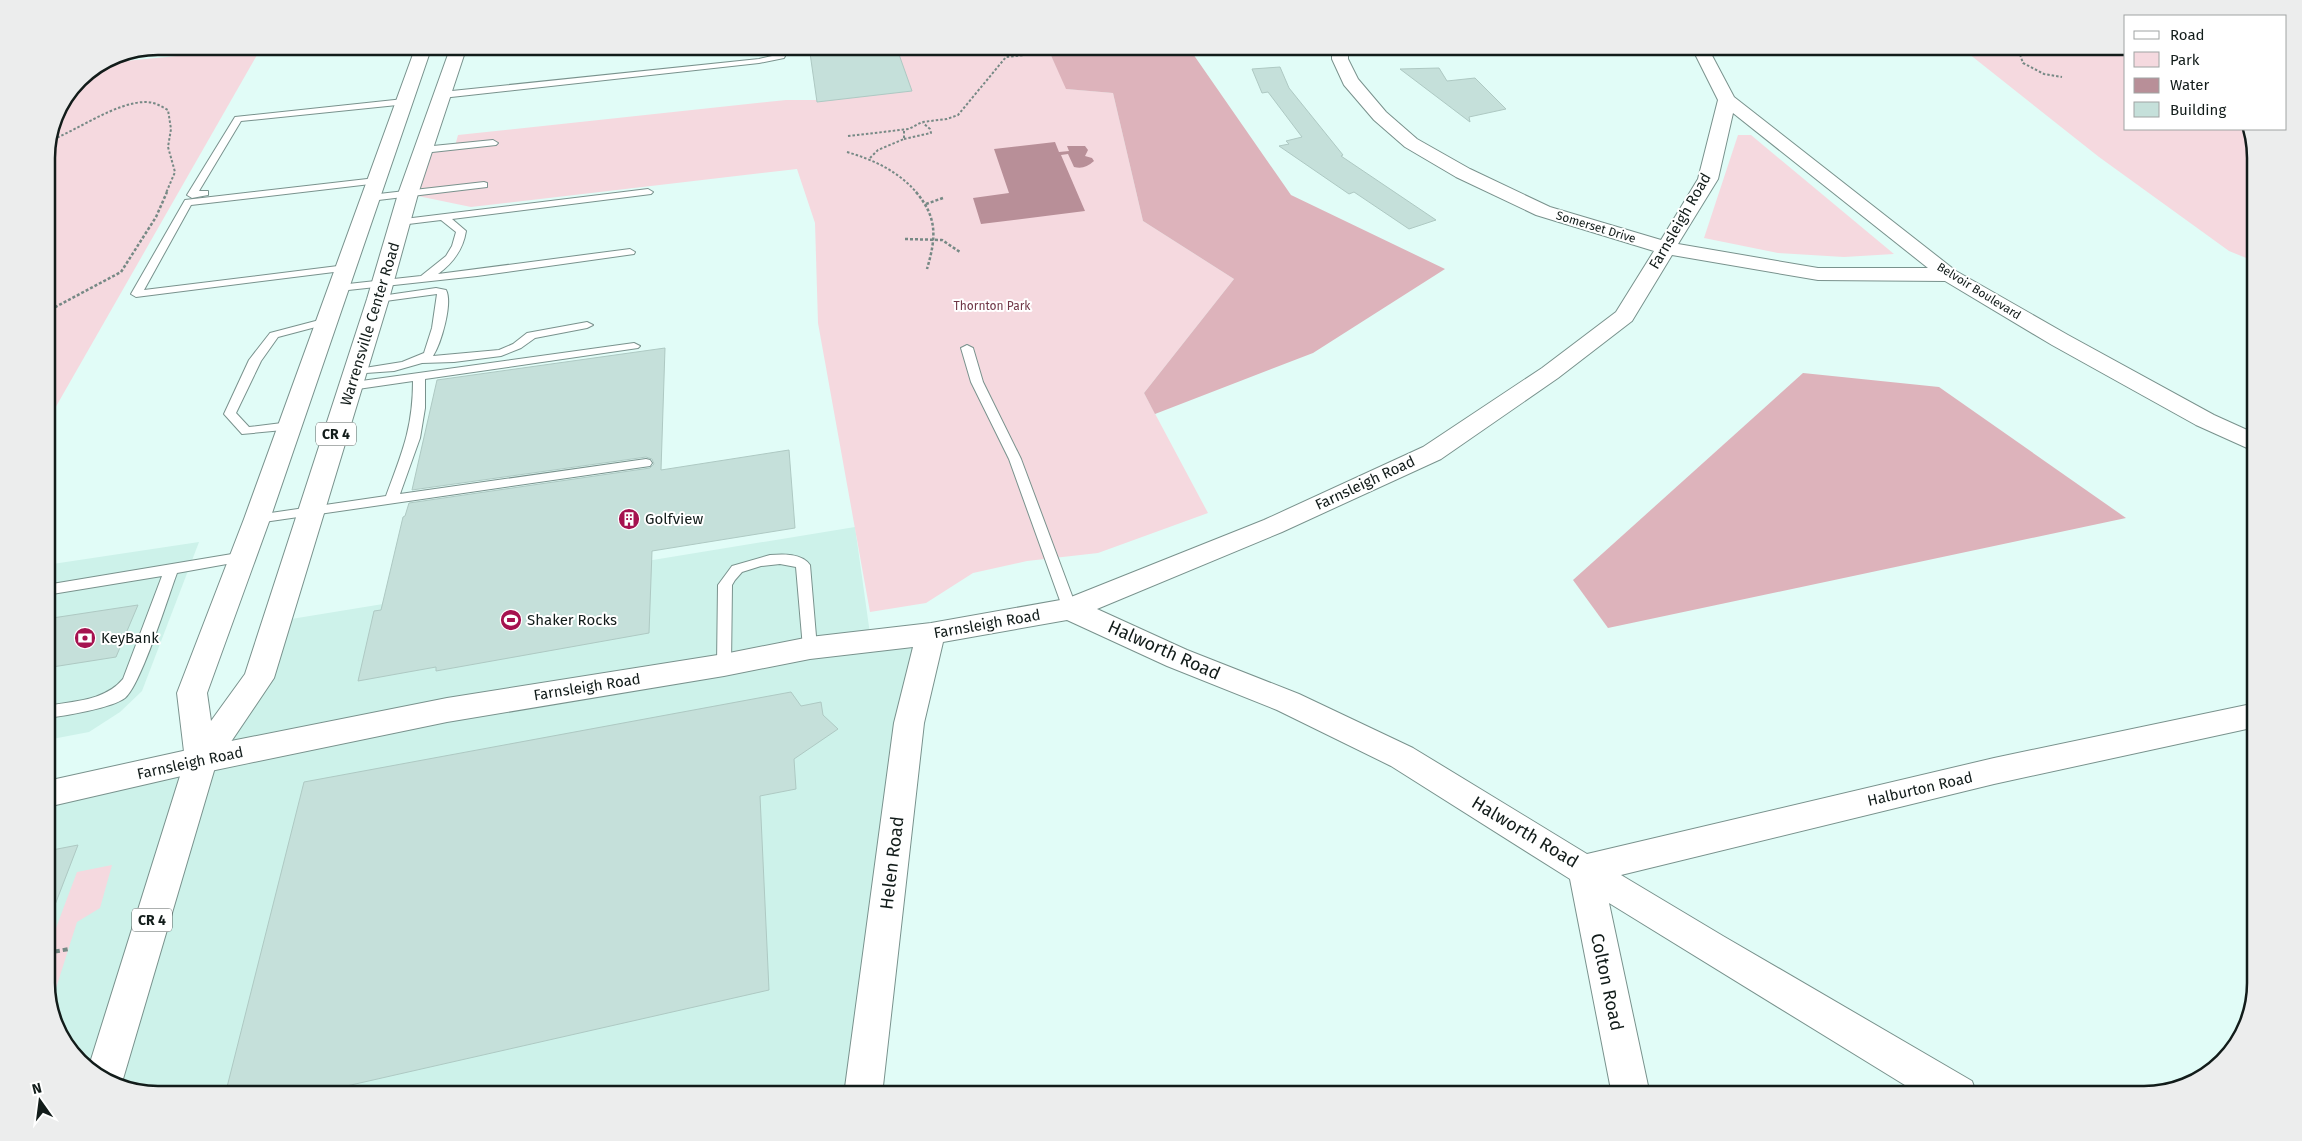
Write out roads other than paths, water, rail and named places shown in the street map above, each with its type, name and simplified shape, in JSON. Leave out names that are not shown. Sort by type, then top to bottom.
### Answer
[{"type":"street","name":"Warrensville Center Road","points":[[201,760],[192,693],[244,557],[421,55]]},
{"type":"street","name":"Warrensville Center Road","points":[[106,1072],[201,760],[259,678],[354,379],[408,194],[456,55]]},
{"type":"street","name":"Somerset Drive","points":[[1340,55],[1350,81],[1380,116],[1411,143],[1463,174],[1543,211],[1666,248],[1818,274],[1949,275]]},
{"type":"street","name":"Belvoir Boulevard","points":[[1704,55],[1727,100],[1949,275],[2060,340],[2205,420],[2247,440]]},
{"type":"street","name":"Farnsleigh Road","points":[[55,792],[447,710],[724,665],[810,648],[931,634],[1070,609],[1273,526],[1432,453],[1550,373],[1624,316],[1708,179],[1727,100]]},
{"type":"street","name":"Halworth Road","points":[[1070,609],[1177,658],[1288,702],[1402,757],[1586,869],[1710,948],[1943,1086]]},
{"type":"street","name":"Helen Road","points":[[864,1086],[909,723],[931,634]]},
{"type":"street","name":"Halburton Road","points":[[1586,869],[1994,771],[2247,717]]},
{"type":"street","name":"Colton Road","points":[[1586,869],[1600,951],[1629,1086]]},
{"type":"lane","points":[[442,95],[749,62],[782,56]]},
{"type":"lane","points":[[404,102],[238,119],[192,195],[375,185],[408,194],[484,185]]},
{"type":"lane","points":[[423,150],[493,143]]},
{"type":"lane","points":[[354,379],[418,360],[428,354],[432,347],[443,298],[442,292],[381,291],[343,278],[136,294],[188,202],[375,185]]},
{"type":"lane","points":[[400,222],[648,192]]},
{"type":"lane","points":[[381,291],[423,278],[437,271],[451,259],[459,245],[461,231],[443,217]]},
{"type":"lane","points":[[423,278],[477,273],[630,252]]},
{"type":"lane","points":[[290,426],[246,431],[230,414],[255,360],[274,335],[327,321]]},
{"type":"lane","points":[[418,360],[447,359],[501,352],[517,346],[531,335],[587,325]]},
{"type":"lane","points":[[354,379],[419,376],[634,346]]},
{"type":"lane","points":[[967,348],[977,382],[1014,458],[1070,609]]},
{"type":"lane","points":[[391,500],[414,438],[420,408],[419,376]]},
{"type":"lane","points":[[257,519],[646,463]]},
{"type":"lane","points":[[55,589],[244,557]]},
{"type":"lane","points":[[724,665],[725,585],[729,577],[736,570],[749,565],[790,559],[803,565],[810,648]]},
{"type":"lane","points":[[55,710],[98,702],[119,694],[128,682],[170,570]]},
{"type":"water","points":[[1055,142],[1059,152],[1069,151],[1067,146],[1085,146],[1088,150],[1085,156],[1092,158],[1094,161],[1089,165],[1077,168],[1074,167],[1068,154],[1061,155],[1085,211],[981,224],[973,198],[1009,193],[994,149]]},
{"type":"place","name":"Golfview","points":[[629,519]]},
{"type":"place","name":"Shaker Rocks","points":[[511,620]]},
{"type":"place","name":"KeyBank","points":[[85,638]]},
{"type":"park label","name":"Thornton Park","points":[[992,306]]}]
